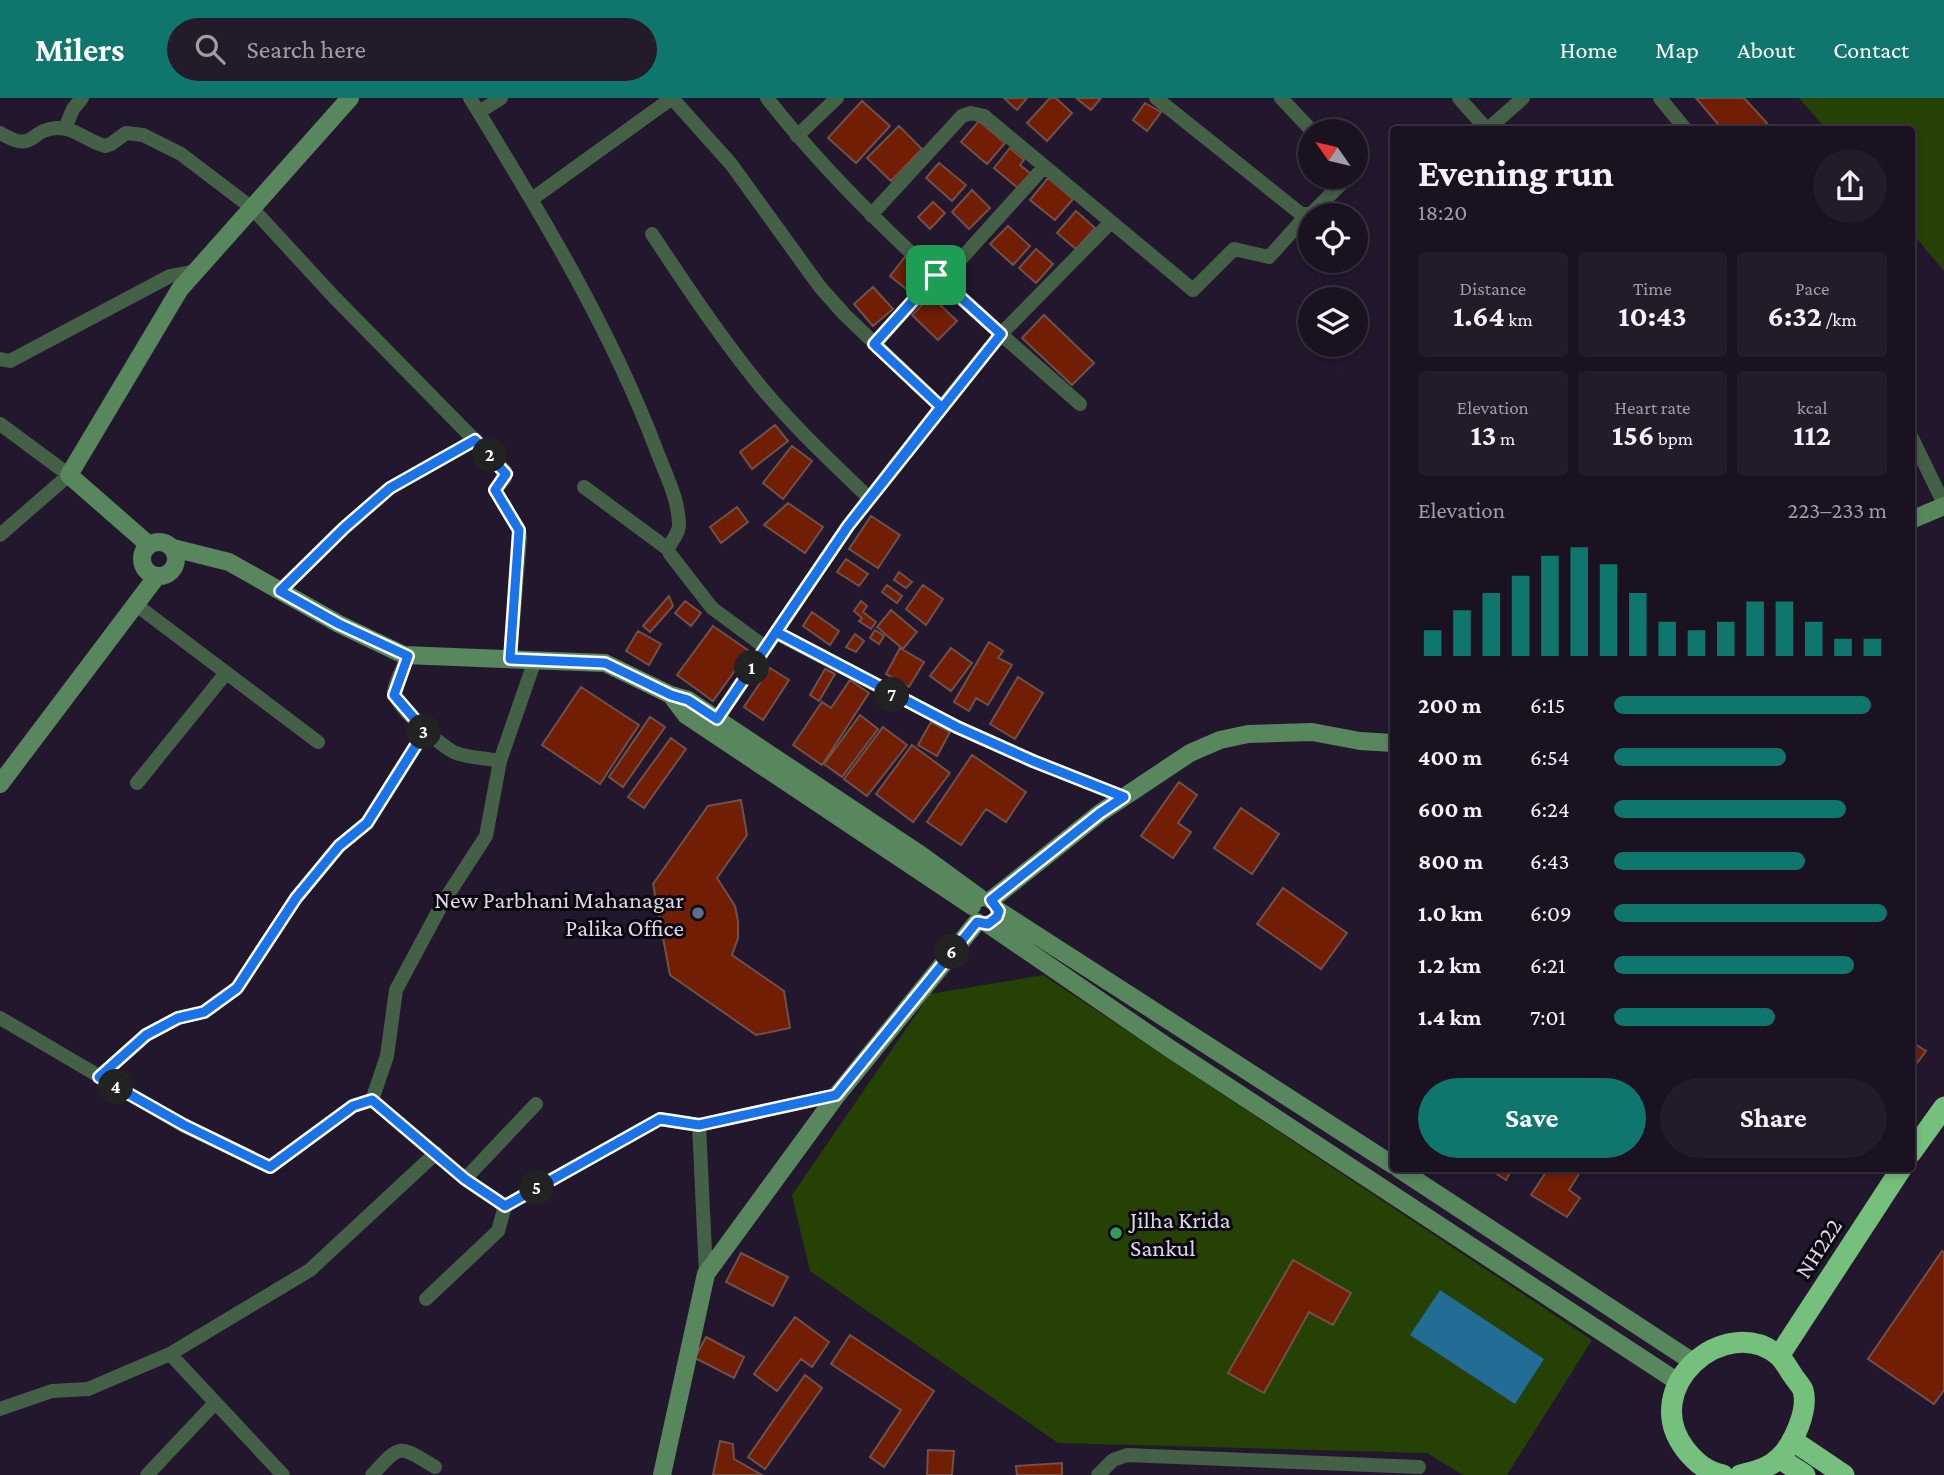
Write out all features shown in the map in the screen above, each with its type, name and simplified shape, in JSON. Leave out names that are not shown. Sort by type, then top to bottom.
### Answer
[{"type":"highway","points":[[1915,1147],[1944,1107]]},
{"type":"highway","name":"NH222","points":[[1779,1356],[1899,1172]]},
{"type":"highway","points":[[1713,1474],[1693,1460],[1679,1440],[1672,1420],[1672,1394],[1693,1362],[1707,1352],[1737,1343],[1759,1345],[1779,1356],[1803,1390],[1803,1416],[1792,1440],[1779,1458],[1763,1469],[1740,1475]]},
{"type":"highway","points":[[1792,1440],[1844,1475]]},
{"type":"highway","points":[[1779,1458],[1805,1475]]},
{"type":"street","points":[[65,128],[73,109],[82,98]]},
{"type":"street","points":[[0,535],[69,474],[180,289],[350,98]]},
{"type":"street","points":[[470,98],[532,199],[613,350],[648,427],[674,495],[679,526],[668,549]]},
{"type":"street","points":[[479,111],[501,98]]},
{"type":"street","points":[[532,199],[672,98],[731,164],[820,287],[874,344],[941,407]]},
{"type":"street","points":[[767,98],[797,136],[871,215],[1080,404]]},
{"type":"street","points":[[797,136],[837,98]]},
{"type":"street","points":[[1156,98],[1298,210]]},
{"type":"street","points":[[1281,98],[1301,119]]},
{"type":"street","points":[[1459,98],[1485,126]]},
{"type":"street","points":[[1491,126],[1523,98]]},
{"type":"street","points":[[1660,98],[1683,126]]},
{"type":"street","points":[[871,215],[962,116],[971,113],[984,116],[1193,290],[1234,249],[1269,257],[1298,225]]},
{"type":"street","points":[[0,133],[23,143],[48,130],[65,128],[105,146],[126,133],[143,135],[196,164],[252,208],[333,296],[506,474],[495,490],[519,530],[510,659]]},
{"type":"street","points":[[874,344],[1044,167]]},
{"type":"street","points":[[1322,203],[1336,189]]},
{"type":"street","points":[[713,725],[869,498],[1001,334],[1110,223]]},
{"type":"street","points":[[652,234],[714,327],[762,389],[808,440],[869,498]]},
{"type":"street","points":[[0,359],[10,361],[170,276],[196,271]]},
{"type":"street","points":[[0,424],[69,474],[149,545]]},
{"type":"street","points":[[280,591],[344,528],[390,488],[475,440]]},
{"type":"street","points":[[1915,444],[1944,505],[1915,518]]},
{"type":"street","points":[[584,487],[668,549],[712,608],[766,648]]},
{"type":"street","points":[[173,548],[176,554],[174,568],[163,575],[150,574],[142,556],[149,545],[162,542],[173,548],[229,562],[339,624],[408,656],[605,663],[671,695],[686,715],[713,725],[985,910],[1390,1163]]},
{"type":"street","points":[[0,785],[157,576]]},
{"type":"street","points":[[135,604],[318,742]]},
{"type":"street","points":[[776,632],[957,727],[1124,797]]},
{"type":"street","points":[[408,656],[394,695],[425,731],[456,752],[500,761]]},
{"type":"street","points":[[372,1100],[387,1056],[396,990],[442,904],[486,836],[500,761],[535,660]]},
{"type":"street","points":[[137,783],[226,673]]},
{"type":"street","points":[[99,1077],[146,1035],[178,1018],[204,1012],[237,988],[296,898],[339,846],[367,823],[425,731]]},
{"type":"street","points":[[706,1274],[836,1095],[985,910],[1100,813],[1190,753],[1220,740],[1248,734],[1311,732],[1360,741],[1390,743]]},
{"type":"street","points":[[985,910],[1169,1048],[1678,1382]]},
{"type":"street","points":[[0,1018],[184,1125],[270,1167],[353,1106],[372,1100]]},
{"type":"street","points":[[426,1299],[498,1231],[505,1206],[660,1119],[699,1125],[836,1095]]},
{"type":"street","points":[[372,1100],[465,1179],[505,1206]]},
{"type":"street","points":[[465,1179],[536,1104]]},
{"type":"street","points":[[662,1475],[706,1274],[699,1125]]},
{"type":"street","points":[[0,1409],[52,1391],[88,1389],[170,1354],[310,1270],[436,1153]]},
{"type":"street","points":[[1404,1172],[1693,1362]]},
{"type":"street","points":[[1426,1215],[1439,1195]]},
{"type":"street","points":[[170,1354],[283,1475]]},
{"type":"street","points":[[148,1475],[215,1402]]},
{"type":"street","points":[[372,1475],[399,1449],[435,1467]]},
{"type":"street","points":[[1098,1475],[1113,1460],[1128,1455],[1419,1467]]},
{"type":"green space","points":[[1799,98],[1944,98],[1944,271],[1915,237],[1915,126],[1823,126]]},
{"type":"green space","name":"Jilha Krida Sankul","points":[[1043,975],[1592,1340],[1507,1475],[1463,1475],[1427,1453],[1058,1443],[810,1271],[792,1195],[930,994]]},
{"type":"water","points":[[1440,1290],[1544,1359],[1515,1404],[1410,1335]]},
{"type":"building","points":[[1004,98],[1027,98],[1017,110]]},
{"type":"building","points":[[1050,98],[1056,98],[1072,113],[1047,141],[1027,123]]},
{"type":"building","points":[[1076,98],[1101,98],[1091,110]]},
{"type":"building","points":[[1696,98],[1744,98],[1767,123],[1764,126],[1720,126]]},
{"type":"building","points":[[862,101],[890,126],[856,163],[828,138]]},
{"type":"building","points":[[1145,103],[1161,112],[1147,131],[1133,120]]},
{"type":"building","points":[[979,121],[1005,143],[987,164],[961,142]]},
{"type":"building","points":[[899,126],[922,149],[891,181],[867,158]]},
{"type":"building","points":[[1010,148],[1024,160],[1020,165],[1031,174],[1019,189],[994,168]]},
{"type":"building","points":[[939,163],[966,185],[952,201],[926,178]]},
{"type":"building","points":[[1048,178],[1073,199],[1055,220],[1030,200]]},
{"type":"building","points":[[972,190],[990,208],[969,229],[952,212]]},
{"type":"building","points":[[933,202],[945,213],[930,229],[918,217]]},
{"type":"building","points":[[1076,211],[1095,228],[1076,249],[1057,233]]},
{"type":"building","points":[[1008,226],[1030,246],[1013,265],[990,244]]},
{"type":"building","points":[[1036,249],[1053,264],[1036,283],[1019,268]]},
{"type":"building","points":[[905,257],[925,272],[910,292],[890,276]]},
{"type":"building","points":[[873,287],[893,309],[873,326],[854,304]]},
{"type":"building","points":[[931,296],[957,321],[938,340],[912,315]]},
{"type":"building","points":[[1044,315],[1094,363],[1072,385],[1022,338]]},
{"type":"building","points":[[775,425],[788,441],[752,469],[740,452]]},
{"type":"building","points":[[792,446],[812,461],[783,499],[763,483]]},
{"type":"building","points":[[788,503],[823,527],[805,553],[764,525]]},
{"type":"building","points":[[737,507],[748,522],[721,543],[710,527]]},
{"type":"building","points":[[871,516],[900,535],[878,568],[849,549]]},
{"type":"building","points":[[846,559],[868,574],[859,586],[837,572]]},
{"type":"building","points":[[899,572],[912,582],[906,588],[894,580]]},
{"type":"building","points":[[887,585],[902,596],[897,603],[882,592]]},
{"type":"building","points":[[923,585],[943,599],[926,625],[906,609]]},
{"type":"building","points":[[669,596],[673,606],[650,632],[643,626]]},
{"type":"building","points":[[685,601],[701,613],[691,626],[675,613]]},
{"type":"building","points":[[861,601],[867,606],[863,612],[876,622],[871,629],[859,621],[862,618],[854,611]]},
{"type":"building","points":[[891,610],[917,632],[903,649],[877,627]]},
{"type":"building","points":[[812,612],[839,631],[830,645],[803,626]]},
{"type":"building","points":[[713,626],[749,651],[713,701],[677,675]]},
{"type":"building","points":[[875,630],[884,636],[879,644],[870,638]]},
{"type":"building","points":[[638,631],[661,644],[649,665],[626,651]]},
{"type":"building","points":[[855,634],[864,641],[856,652],[846,647]]},
{"type":"building","points":[[989,642],[1003,651],[998,658],[1012,665],[988,705],[976,698],[969,711],[954,702]]},
{"type":"building","points":[[900,648],[924,662],[909,687],[886,674]]},
{"type":"building","points":[[951,648],[972,663],[951,691],[930,676]]},
{"type":"building","points":[[770,668],[789,680],[763,720],[744,707]]},
{"type":"building","points":[[825,669],[835,674],[819,701],[810,695]]},
{"type":"building","points":[[1018,677],[1043,693],[1015,739],[990,724]]},
{"type":"building","points":[[850,680],[869,693],[822,765],[793,745],[822,702],[831,708]]},
{"type":"building","points":[[581,687],[639,725],[600,784],[542,745]]},
{"type":"building","points":[[860,715],[878,729],[842,777],[824,764]]},
{"type":"building","points":[[650,717],[665,727],[623,787],[609,777]]},
{"type":"building","points":[[931,722],[950,732],[937,756],[918,745]]},
{"type":"building","points":[[883,727],[907,745],[867,796],[844,779]]},
{"type":"building","points":[[671,738],[686,749],[644,808],[628,797]]},
{"type":"building","points":[[912,745],[950,773],[913,822],[876,794]]},
{"type":"building","points":[[972,755],[1026,792],[1006,822],[986,809],[961,845],[927,822]]},
{"type":"building","points":[[1179,782],[1197,795],[1178,823],[1191,832],[1173,858],[1141,836]]},
{"type":"building","name":"New Parbhani Mahanagar Palika Office","points":[[741,800],[747,835],[717,878],[735,906],[738,921],[738,938],[732,955],[784,991],[790,1028],[756,1035],[670,975],[653,884],[708,806]]},
{"type":"building","points":[[1241,808],[1279,834],[1252,874],[1214,848]]},
{"type":"building","points":[[1283,888],[1347,933],[1321,969],[1257,924]]},
{"type":"building","points":[[1915,1044],[1926,1051],[1915,1066]]},
{"type":"building","points":[[1494,1172],[1510,1172],[1506,1180]]},
{"type":"building","points":[[1546,1172],[1580,1172],[1569,1190],[1580,1198],[1567,1217],[1531,1195]]},
{"type":"building","points":[[1942,1251],[1944,1390],[1934,1404],[1868,1359]]},
{"type":"building","points":[[741,1253],[788,1277],[773,1306],[726,1282]]},
{"type":"building","points":[[1293,1260],[1351,1293],[1333,1325],[1309,1312],[1264,1393],[1228,1373]]},
{"type":"building","points":[[795,1317],[829,1342],[812,1367],[801,1359],[777,1391],[754,1374]]},
{"type":"building","points":[[850,1335],[934,1391],[884,1467],[870,1457],[901,1410],[831,1364]]},
{"type":"building","points":[[706,1337],[744,1357],[734,1378],[695,1358]]},
{"type":"building","points":[[805,1375],[822,1388],[765,1469],[748,1457]]},
{"type":"building","points":[[720,1441],[733,1444],[734,1459],[762,1475],[713,1475]]},
{"type":"building","points":[[928,1450],[954,1451],[952,1475],[927,1475]]},
{"type":"building","points":[[1062,1463],[1062,1475],[1017,1475],[1016,1466]]},
{"type":"place","name":"New Parbhani Mahanagar Palika Office","points":[[698,913]]},
{"type":"place","name":"Jilha Krida Sankul","points":[[1116,1233]]},
{"type":"route","points":[[936,275],[874,344],[941,407],[848,526],[812,579],[776,632],[957,727],[1124,797],[991,900],[999,911],[997,917],[988,924],[977,922],[836,1095],[699,1125],[660,1119],[505,1206],[465,1179],[372,1100],[353,1106],[270,1167],[184,1125],[99,1077],[146,1035],[178,1018],[212,1008],[244,981],[296,898],[339,846],[367,823],[425,731],[394,695],[408,656],[339,624],[280,591],[344,528],[390,488],[475,440],[505,471],[505,478],[495,490],[519,530],[510,659],[605,663],[671,695],[688,700],[717,719],[766,648],[776,632],[848,526],[916,437],[1001,334],[936,275]]}]
